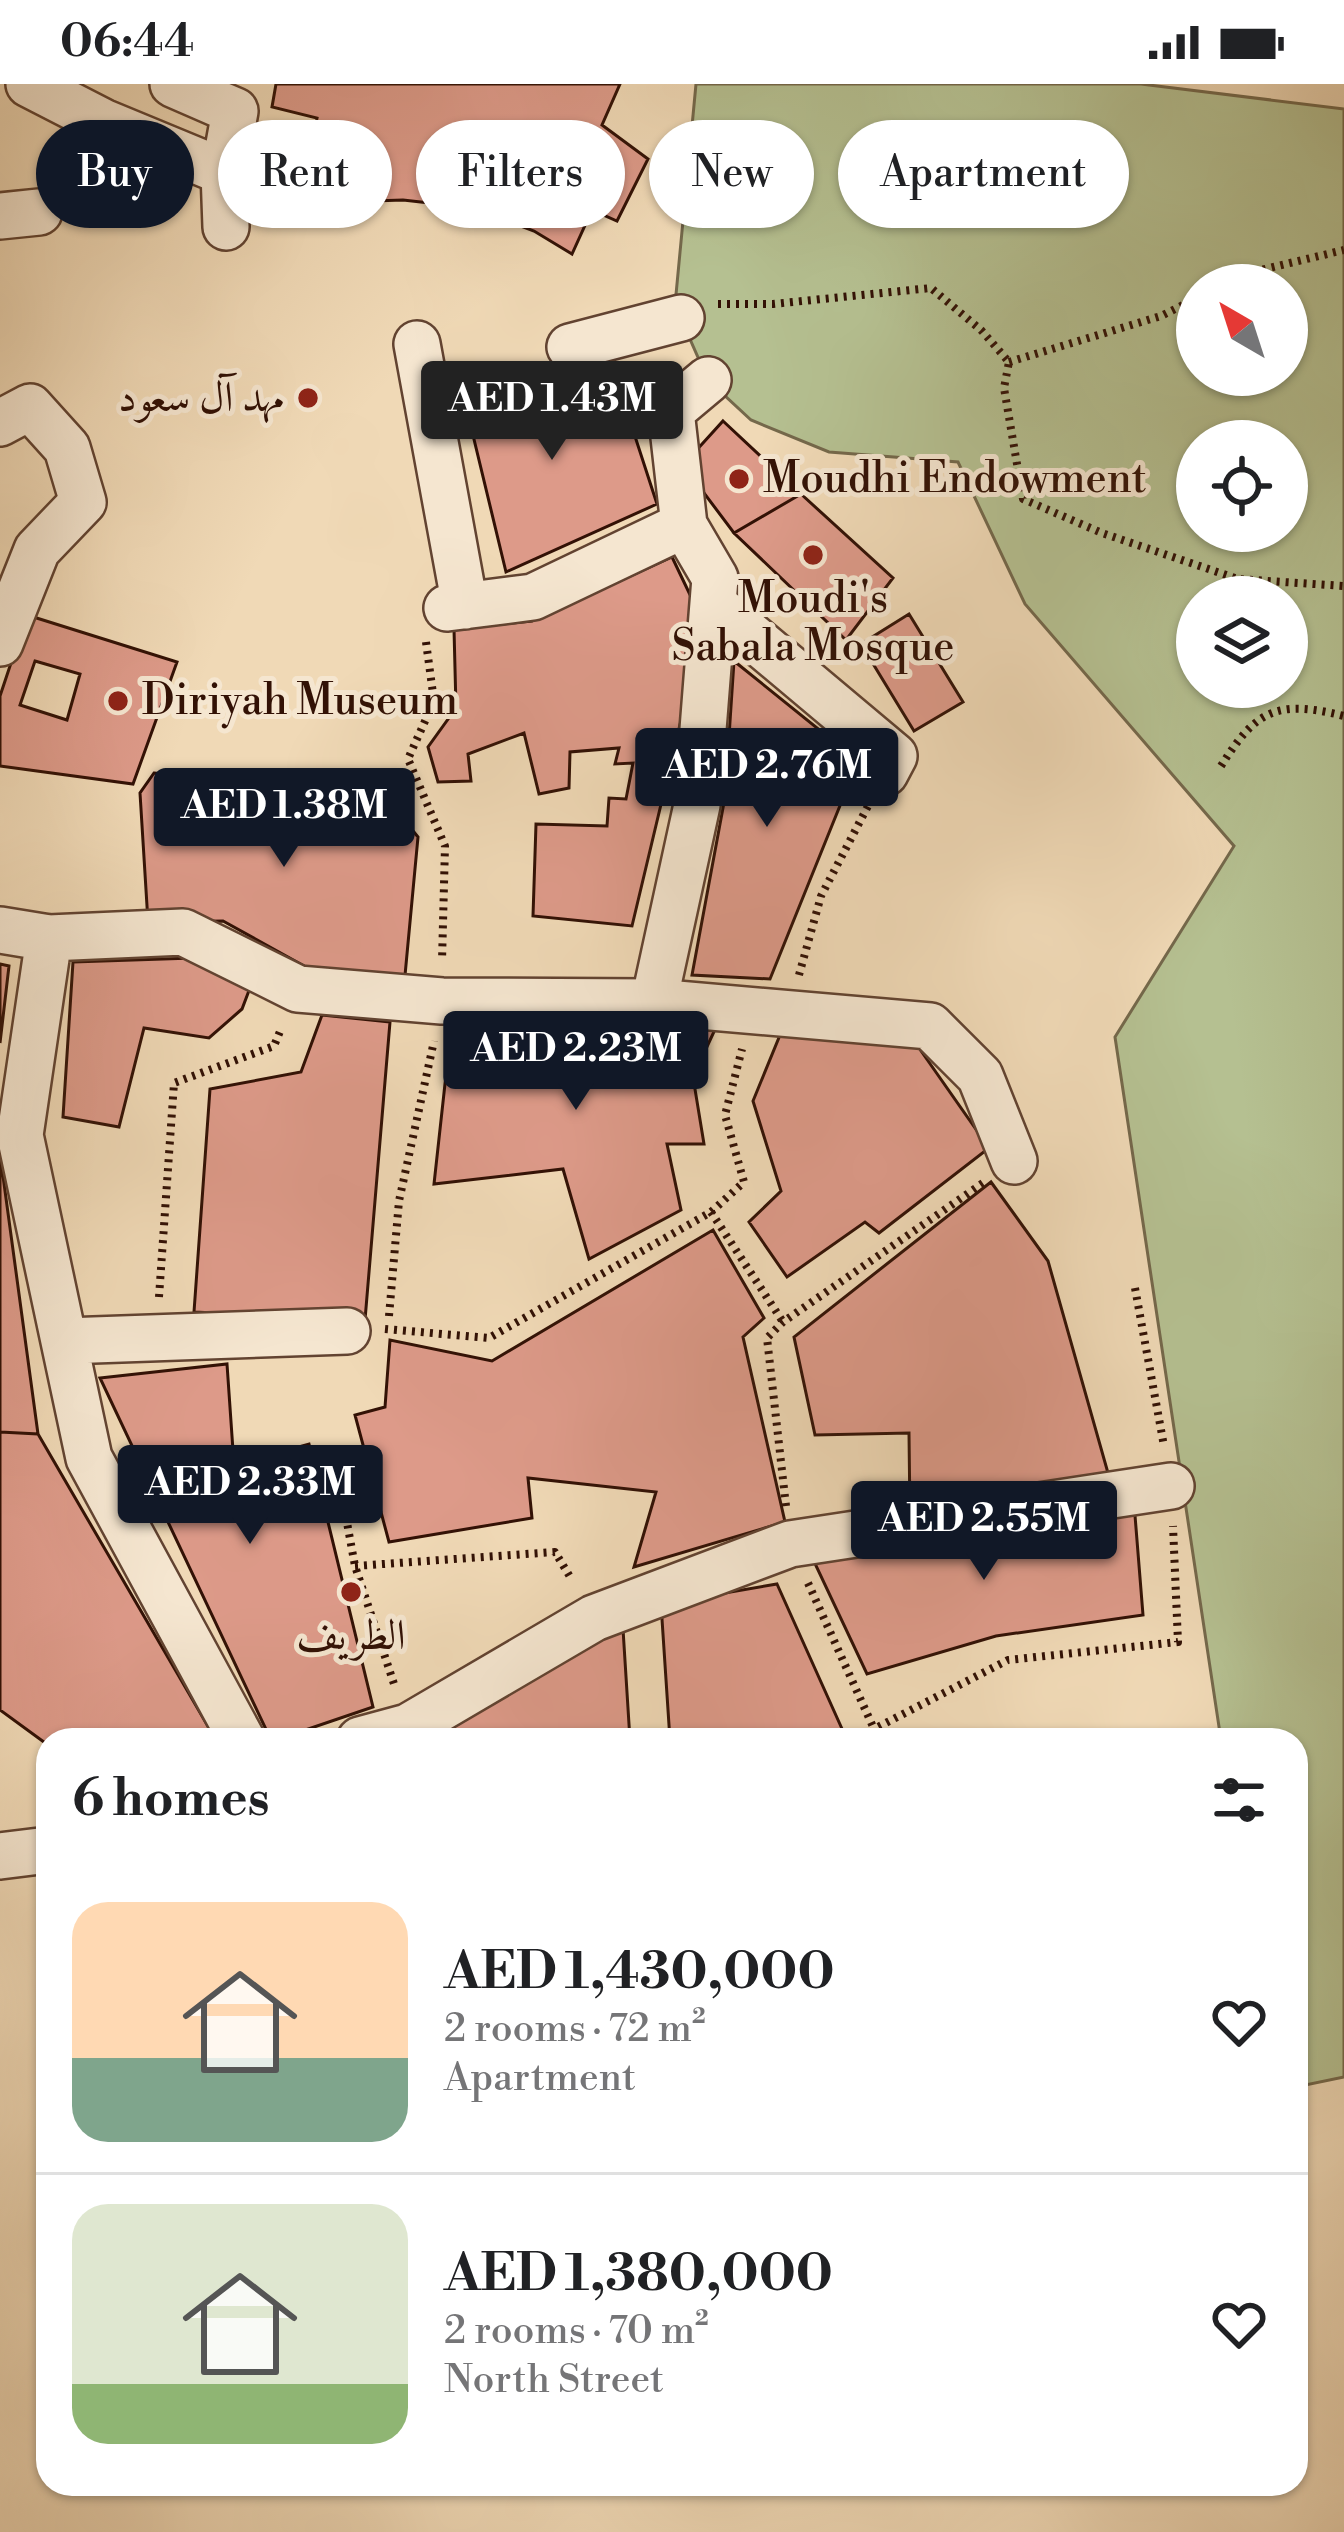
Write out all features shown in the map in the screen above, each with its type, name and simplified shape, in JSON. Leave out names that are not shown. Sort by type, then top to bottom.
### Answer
[{"type":"street","points":[[29,84],[104,122],[218,170]]},
{"type":"street","points":[[172,84],[235,111],[233,120]]},
{"type":"street","points":[[570,347],[681,318]]},
{"type":"street","points":[[417,344],[456,607],[533,597],[684,525]]},
{"type":"street","points":[[654,1002],[697,805],[715,578],[684,525],[662,405],[708,380]]},
{"type":"street","points":[[0,423],[29,407],[68,448],[83,502],[37,550],[0,643]]},
{"type":"street","points":[[713,604],[894,756],[885,773]]},
{"type":"street","points":[[0,930],[49,938],[183,932],[297,989],[442,1001],[654,1002],[930,1026],[980,1076],[1014,1161]]},
{"type":"street","points":[[49,938],[20,1135],[89,1459],[235,1728]]},
{"type":"street","points":[[65,1341],[347,1331]]},
{"type":"street","points":[[404,1728],[594,1618],[790,1544],[1171,1486]]},
{"type":"street","points":[[0,1856],[36,1852]]},
{"type":"path","points":[[1286,264],[1344,250]]},
{"type":"path","points":[[681,318],[718,304],[773,304],[931,288],[1010,362]]},
{"type":"path","points":[[1010,362],[1176,308]]},
{"type":"path","points":[[1010,362],[1004,388],[1023,499],[1102,533],[1238,579],[1344,586]]},
{"type":"path","points":[[1221,766],[1246,726],[1285,708],[1344,716]]},
{"type":"path","points":[[347,1331],[388,1329],[489,1339],[711,1212],[744,1182],[725,1115],[821,896],[885,773]]},
{"type":"path","points":[[156,1338],[174,1083],[274,1046],[297,989]]},
{"type":"path","points":[[874,1728],[790,1544],[767,1338],[783,1322],[1014,1161]]},
{"type":"path","points":[[711,1212],[783,1322]]},
{"type":"path","points":[[876,1728],[1008,1660],[1178,1642],[1171,1486],[1135,1288]]},
{"type":"path","points":[[341,1490],[355,1566],[408,1727]]},
{"type":"path","points":[[355,1566],[555,1552],[594,1618]]},
{"type":"green space","points":[[696,84],[1141,84],[1344,109],[1344,2077],[1308,2084],[1308,1728],[1219,1728],[1115,1037],[1234,846],[1025,604],[958,462],[829,452],[751,420],[708,380],[675,305],[682,228],[814,228],[814,120],[693,120]]},
{"type":"building","points":[[276,84],[620,84],[604,120],[416,120],[416,201],[392,200],[392,120],[317,120],[272,107]]},
{"type":"building","points":[[625,142],[648,159],[625,205]]},
{"type":"building","points":[[526,228],[584,228],[572,254]]},
{"type":"building","points":[[458,373],[590,386],[631,424],[657,504],[506,572]]},
{"type":"building","name":"Moudhi Endowment","points":[[723,421],[801,494],[734,533],[683,465]]},
{"type":"building","name":"Moudi's Sabala Mosque","points":[[801,494],[893,578],[846,640],[734,533]]},
{"type":"building","points":[[672,557],[704,624],[632,926],[533,916],[536,824],[607,826],[609,798],[626,799],[633,763],[615,764],[619,748],[570,752],[569,788],[539,794],[524,733],[468,754],[471,781],[438,782],[428,747],[456,708],[454,629],[532,621]]},
{"type":"building","points":[[909,614],[963,702],[914,731],[861,644]]},
{"type":"building","name":"Diriyah Museum","points":[[27,615],[177,662],[133,784],[0,766],[0,696]],"holes":[[[35,661],[80,674],[67,720],[20,705]]]},
{"type":"building","points":[[734,661],[858,761],[770,979],[692,975],[725,797]]},
{"type":"building","points":[[154,773],[388,800],[418,837],[404,986],[315,972],[223,921],[148,922],[140,793]]},
{"type":"building","points":[[193,958],[253,980],[242,1009],[209,1038],[144,1028],[119,1127],[63,1117],[73,962]]},
{"type":"building","points":[[0,964],[9,966],[0,1043]]},
{"type":"building","points":[[322,1015],[390,1022],[365,1320],[194,1312],[210,1089],[301,1072]]},
{"type":"building","points":[[787,1018],[919,1048],[989,1148],[879,1233],[865,1222],[787,1277],[749,1222],[781,1191],[753,1101]]},
{"type":"building","points":[[452,1020],[718,1023],[693,1077],[704,1144],[667,1144],[681,1210],[589,1259],[563,1169],[434,1184]]},
{"type":"building","points":[[0,1154],[38,1434],[0,1432]]},
{"type":"building","points":[[991,1182],[1048,1261],[1110,1480],[910,1518],[909,1433],[815,1435],[794,1337]]},
{"type":"building","points":[[713,1230],[764,1318],[743,1337],[785,1522],[634,1567],[656,1492],[528,1478],[532,1518],[389,1542],[355,1415],[385,1407],[390,1340],[492,1361]]},
{"type":"building","points":[[227,1364],[234,1465],[309,1444],[373,1707],[311,1728],[265,1728],[100,1378]]},
{"type":"building","points":[[0,1432],[38,1434],[209,1728],[36,1728],[36,1736],[0,1710]]},
{"type":"building","points":[[1134,1503],[1143,1615],[996,1636],[867,1674],[810,1553]]},
{"type":"building","points":[[777,1584],[842,1728],[669,1728],[661,1604]]},
{"type":"building","points":[[623,1629],[629,1728],[445,1728],[443,1721]]},
{"type":"place","name":"مهد آل سعود","points":[[308,398]]},
{"type":"place","name":"Moudhi Endowment","points":[[739,479]]},
{"type":"place","name":"Moudi's Sabala Mosque","points":[[813,555]]},
{"type":"place","name":"Diriyah Museum","points":[[118,701]]},
{"type":"place","name":"الطريف","points":[[351,1592]]}]
